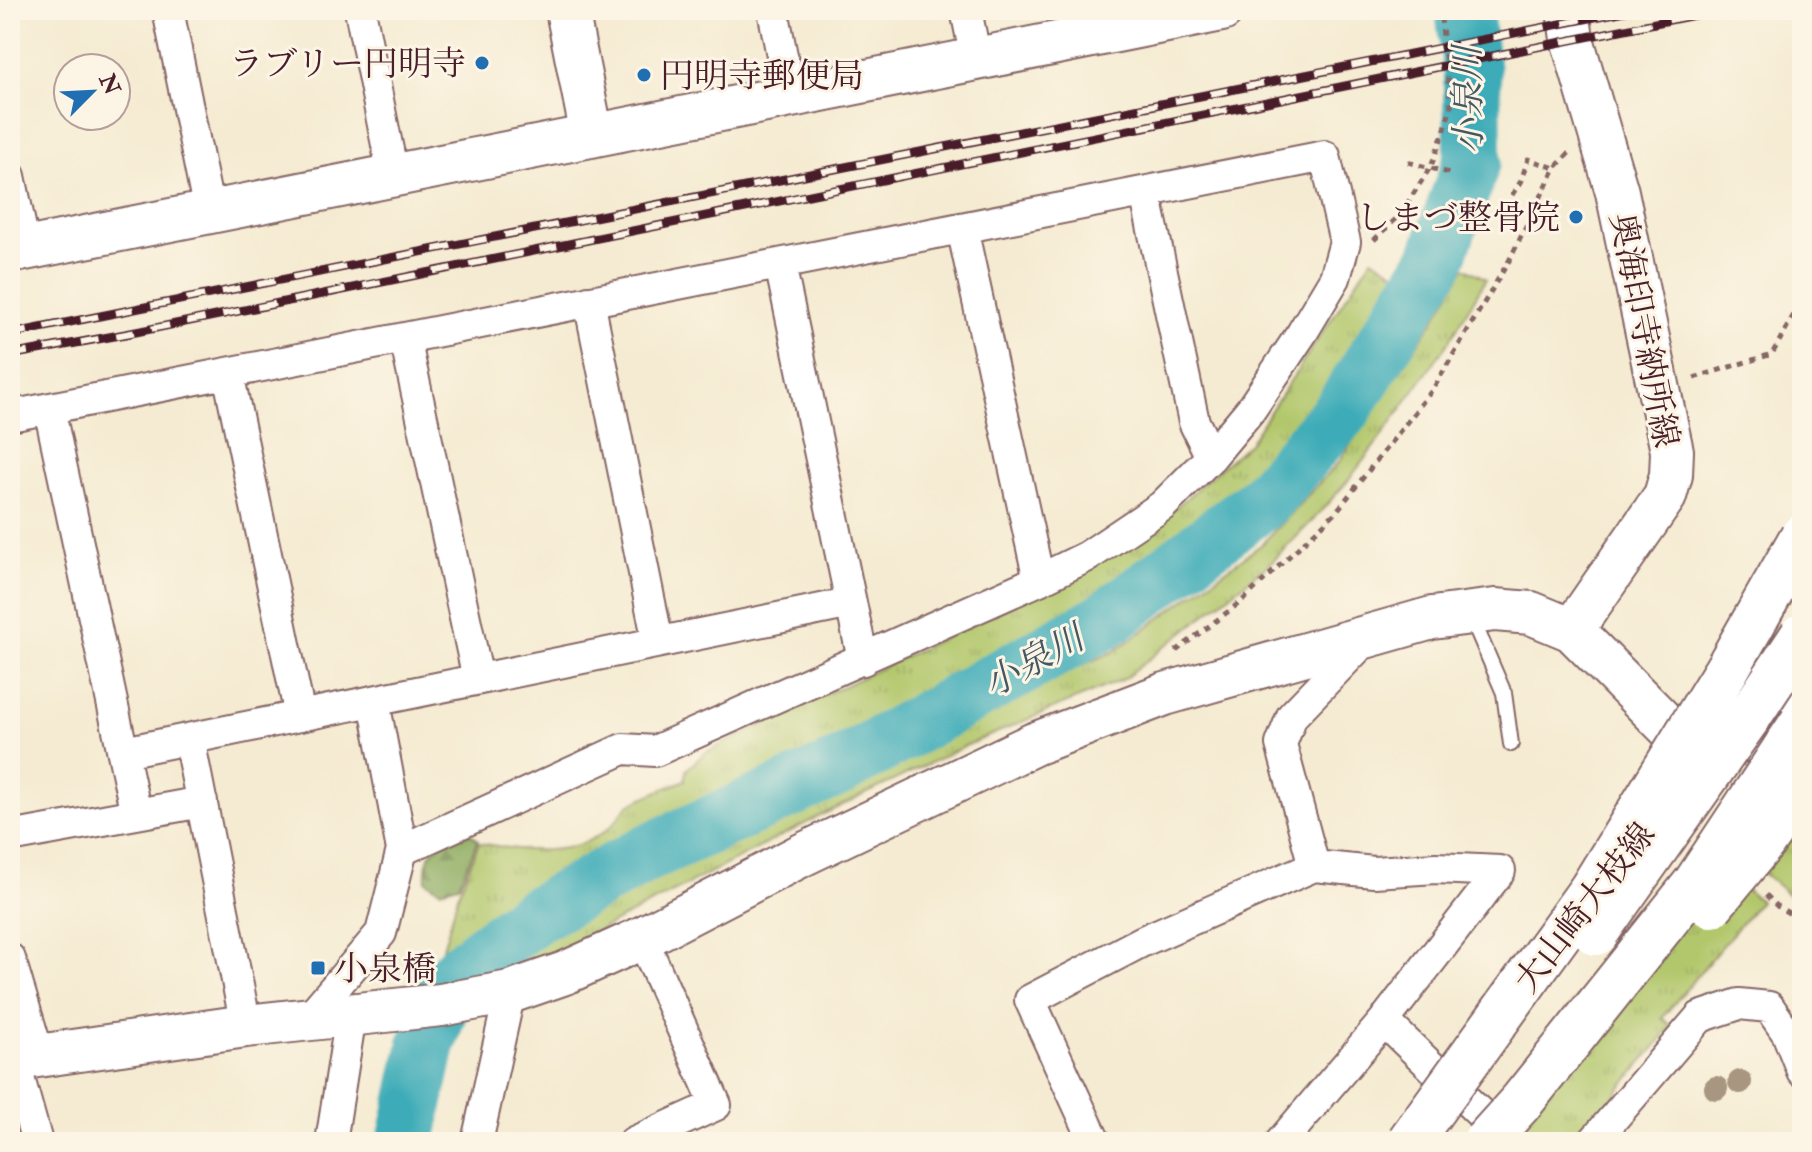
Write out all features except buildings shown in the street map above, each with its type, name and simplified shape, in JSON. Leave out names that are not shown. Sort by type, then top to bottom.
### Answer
[{"type":"main road","points":[[1409,1142],[1591,890],[1727,669],[1802,537]]},
{"type":"main road","points":[[1425,1142],[1590,940],[1731,743],[1802,636]]},
{"type":"main road","name":"大山崎大枝線","points":[[1389,1142],[1515,995],[1666,802],[1705,764],[1802,697]]},
{"type":"main road","points":[[1516,1122],[1695,884],[1802,723]]},
{"type":"main road","points":[[1485,1142],[1516,1122],[1655,972],[1763,842],[1802,786]]},
{"type":"street","points":[[168,10],[209,212]]},
{"type":"street","points":[[360,10],[393,175]]},
{"type":"street","points":[[567,10],[592,136]]},
{"type":"street","points":[[773,10],[790,96]]},
{"type":"street","points":[[966,10],[976,59]]},
{"type":"street","points":[[10,176],[18,250],[976,59],[1117,20],[1222,10]]},
{"type":"street","name":"奥海印寺納所線","points":[[1568,10],[1572,39],[1617,192],[1672,451],[1671,475],[1665,496],[1572,630]]},
{"type":"street","points":[[10,416],[1325,156],[1345,242],[1335,278],[1251,409],[1211,457],[1162,506],[1088,556],[863,660],[655,751],[623,749],[402,850]]},
{"type":"street","points":[[1145,192],[1194,422],[1211,457]]},
{"type":"street","points":[[962,228],[1039,580]]},
{"type":"street","points":[[780,264],[863,660]]},
{"type":"street","points":[[589,301],[658,642]]},
{"type":"street","points":[[405,338],[478,679]]},
{"type":"street","points":[[228,373],[300,716]]},
{"type":"street","points":[[49,408],[136,814]]},
{"type":"street","points":[[124,752],[851,603]]},
{"type":"street","points":[[21,1059],[246,1026],[503,994],[565,973],[642,938],[802,855],[1034,744],[1165,694],[1432,618],[1495,610],[1531,613],[1572,630],[1705,764]]},
{"type":"street","points":[[1314,866],[1281,744],[1292,716],[1370,635]]},
{"type":"street","points":[[307,1020],[381,933],[402,850],[374,701]]},
{"type":"street","points":[[189,739],[246,1026]]},
{"type":"street","points":[[10,837],[202,802]]},
{"type":"street","points":[[1095,1142],[1030,1000],[1143,941],[1314,866],[1374,872],[1436,868],[1500,871],[1384,1021],[1281,1142]]},
{"type":"street","points":[[634,1142],[716,1105],[642,938]]},
{"type":"street","points":[[10,959],[21,1059],[37,1142]]},
{"type":"street","points":[[477,1142],[503,994]]},
{"type":"street","points":[[1593,1142],[1700,1017],[1726,1008],[1739,1004],[1769,1007],[1787,1033],[1802,1071]]},
{"type":"street","points":[[331,1142],[364,1013]]},
{"type":"street","points":[[1384,1021],[1444,1078],[1516,1122]]},
{"type":"lane","points":[[1469,612],[1504,693],[1511,744]]},
{"type":"path","points":[[1342,259],[1367,246],[1400,215],[1431,166],[1451,105],[1440,10]]},
{"type":"path","points":[[1173,653],[1242,601],[1336,512],[1425,400],[1510,259],[1555,168],[1566,156],[1600,132]]},
{"type":"path","points":[[1512,195],[1521,181],[1528,159],[1555,168]]},
{"type":"path","points":[[1408,162],[1453,174]]},
{"type":"path","points":[[1660,388],[1772,354],[1802,300]]},
{"type":"green space","points":[[1372,258],[1406,279],[1402,299],[1336,402],[1242,500],[1170,558],[1098,611],[1005,667],[934,694],[854,738],[617,851],[526,890],[475,927],[449,960],[440,959],[459,892],[479,843],[547,850],[579,845],[594,838],[612,826],[629,805],[685,780],[686,770],[706,752],[1090,568],[1173,510],[1249,443]]},
{"type":"green space","points":[[1465,267],[1486,279],[1450,340],[1347,482],[1274,560],[1124,679],[965,746],[820,816],[580,940],[551,954],[520,963],[517,941],[646,873],[738,830],[929,731],[1113,652],[1262,544],[1339,462],[1433,322]]},
{"type":"green space","points":[[1802,788],[1802,906],[1732,847]]},
{"type":"green space","points":[[470,833],[478,840],[459,885],[440,890],[426,881],[431,853],[442,844]]},
{"type":"green space","points":[[1700,851],[1760,901],[1662,1018],[1672,1027],[1575,1142],[1541,1142],[1492,1100]]},
{"type":"waterway","name":"小泉川","points":[[406,1142],[427,1044],[448,982],[483,953],[534,916],[647,853],[840,767],[1104,621],[1263,501],[1343,409],[1436,261],[1473,158],[1472,72],[1464,10]]},
{"type":"railway","points":[[10,334],[1630,10]]},
{"type":"railway","points":[[10,355],[1719,10]]},
{"type":"place","name":"ラブリー円明寺","points":[[482,63]]},
{"type":"place","name":"円明寺郵便局","points":[[644,75]]},
{"type":"place","name":"しまづ整骨院","points":[[1576,217]]},
{"type":"place","name":"小泉橋","points":[[318,968]]}]
